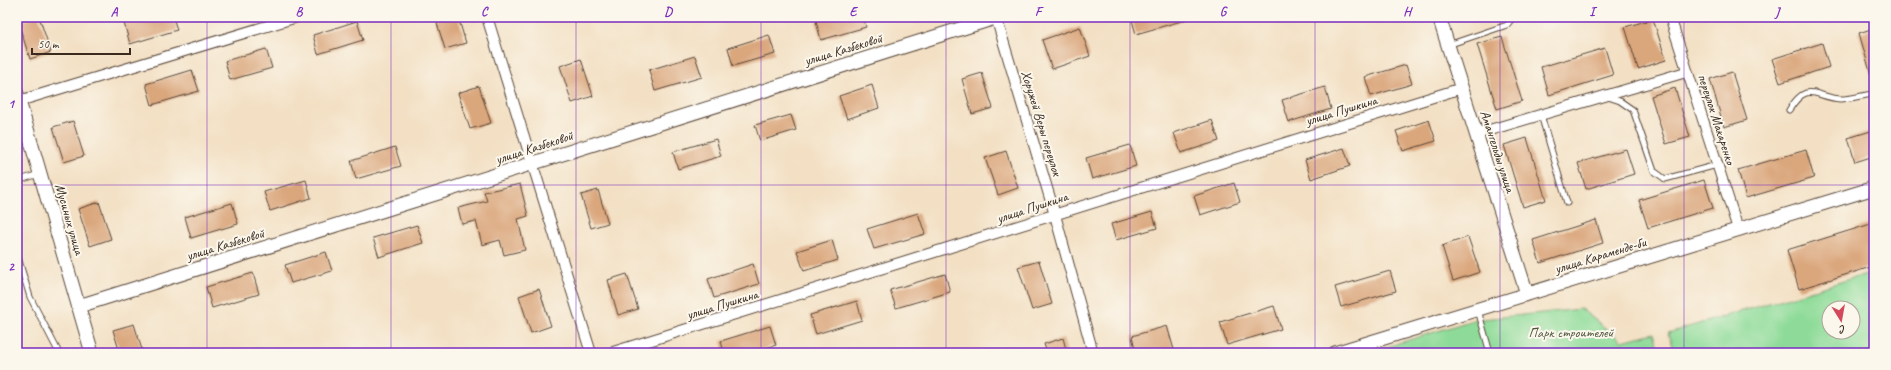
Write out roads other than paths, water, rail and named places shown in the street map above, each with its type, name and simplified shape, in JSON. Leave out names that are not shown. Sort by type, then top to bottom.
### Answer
[{"type":"street","points":[[18,98],[297,17]]},
{"type":"street","points":[[487,17],[592,353]]},
{"type":"street","name":"улица Казбековой","points":[[79,306],[997,17]]},
{"type":"street","name":"Хоружей Веры переулок","points":[[997,17],[1055,215],[1093,353]]},
{"type":"street","name":"Амангельды улица","points":[[1439,17],[1527,294]]},
{"type":"street","name":"переулок Макаренко","points":[[1670,17],[1686,72],[1738,230]]},
{"type":"street","points":[[1476,134],[1686,72]]},
{"type":"street","name":"улица Пушкина","points":[[610,353],[1462,88]]},
{"type":"street","name":"Мусиных улица","points":[[18,98],[92,353]]},
{"type":"street","name":"улица Караменде-би","points":[[1335,353],[1874,188]]},
{"type":"lane","points":[[1448,45],[1507,25],[1513,17]]},
{"type":"lane","points":[[1789,110],[1797,97],[1808,93],[1820,94],[1840,99],[1874,94]]},
{"type":"lane","points":[[1605,96],[1620,101],[1633,110],[1654,171],[1665,179],[1717,165]]},
{"type":"lane","points":[[1541,115],[1567,203]]},
{"type":"lane","points":[[18,180],[41,174]]},
{"type":"lane","points":[[17,254],[30,297],[58,353]]},
{"type":"lane","points":[[1477,309],[1490,353]]},
{"type":"park label","name":"Парк строителей","points":[[1571,332]]}]
